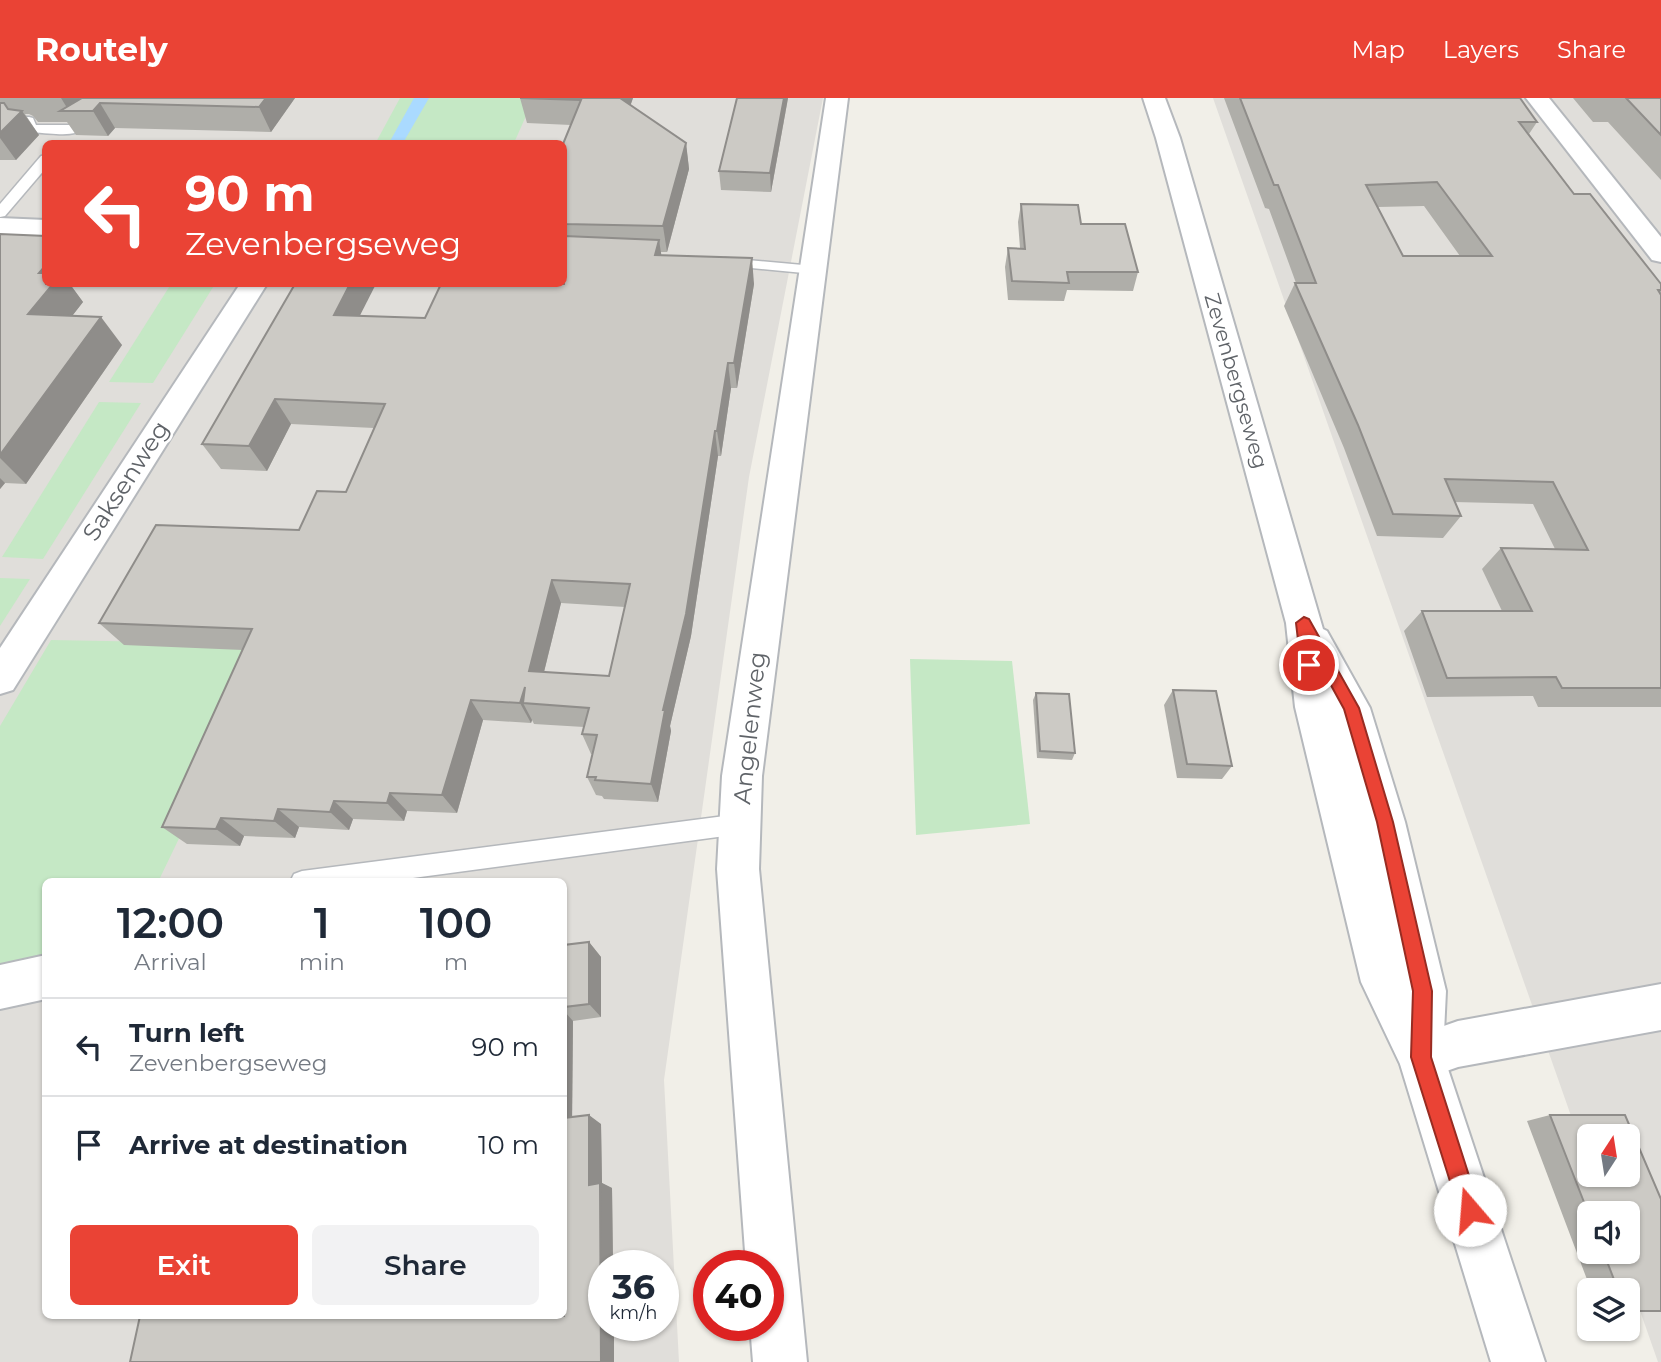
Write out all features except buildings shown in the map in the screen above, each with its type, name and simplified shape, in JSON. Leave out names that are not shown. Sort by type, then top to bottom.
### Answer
[{"type":"street","name":"Angelenweg","points":[[780,1362],[738,869],[742,776],[785,453],[838,98]]},
{"type":"street","name":"Zevenbergseweg","points":[[1154,98],[1168,138],[1304,623],[1314,706],[1383,982],[1421,1057],[1518,1362]]},
{"type":"street","name":"Zevenbergseweg","points":[[1166,98],[1168,138]]},
{"type":"street","points":[[1537,98],[1661,254]]},
{"type":"street","points":[[0,226],[42,228]]},
{"type":"street","name":"Saksenweg","points":[[0,679],[251,287]]},
{"type":"street","points":[[0,987],[42,978]]},
{"type":"street","points":[[1421,1057],[1458,1044],[1661,1007]]},
{"type":"lane","points":[[0,121],[29,121],[30,128],[69,131],[82,128],[109,98]]},
{"type":"lane","points":[[61,140],[69,131]]},
{"type":"lane","points":[[0,213],[42,164]]},
{"type":"lane","points":[[711,260],[814,270]]},
{"type":"lane","points":[[332,878],[740,824]]},
{"type":"shaded area","points":[[0,98],[823,98],[749,477],[664,1080],[673,1250],[588,1250],[588,1341],[678,1341],[679,1362],[0,1362]]},
{"type":"shaded area","points":[[1213,98],[1661,98],[1661,1362],[1658,1362],[1640,1311],[1640,1278],[1628,1278],[1624,1264],[1640,1264],[1640,1201],[1628,1201],[1628,1187],[1640,1187],[1640,1124],[1577,1124],[1577,1133]]},
{"type":"green space","points":[[400,98],[534,98],[515,140],[377,140]]},
{"type":"green space","points":[[169,287],[213,287],[153,383],[109,382]]},
{"type":"green space","points":[[99,402],[141,403],[43,559],[2,557]]},
{"type":"green space","points":[[0,578],[30,579],[0,626]]},
{"type":"green space","points":[[51,640],[273,644],[160,878],[42,878],[42,962],[0,971],[0,726]]},
{"type":"green space","points":[[910,659],[1012,661],[1030,824],[916,835]]},
{"type":"water","points":[[414,98],[429,98],[405,140],[391,140]]},
{"type":"route","points":[[1309,665],[1304,623],[1351,708],[1385,822],[1423,991],[1421,1057],[1470,1210]]}]
